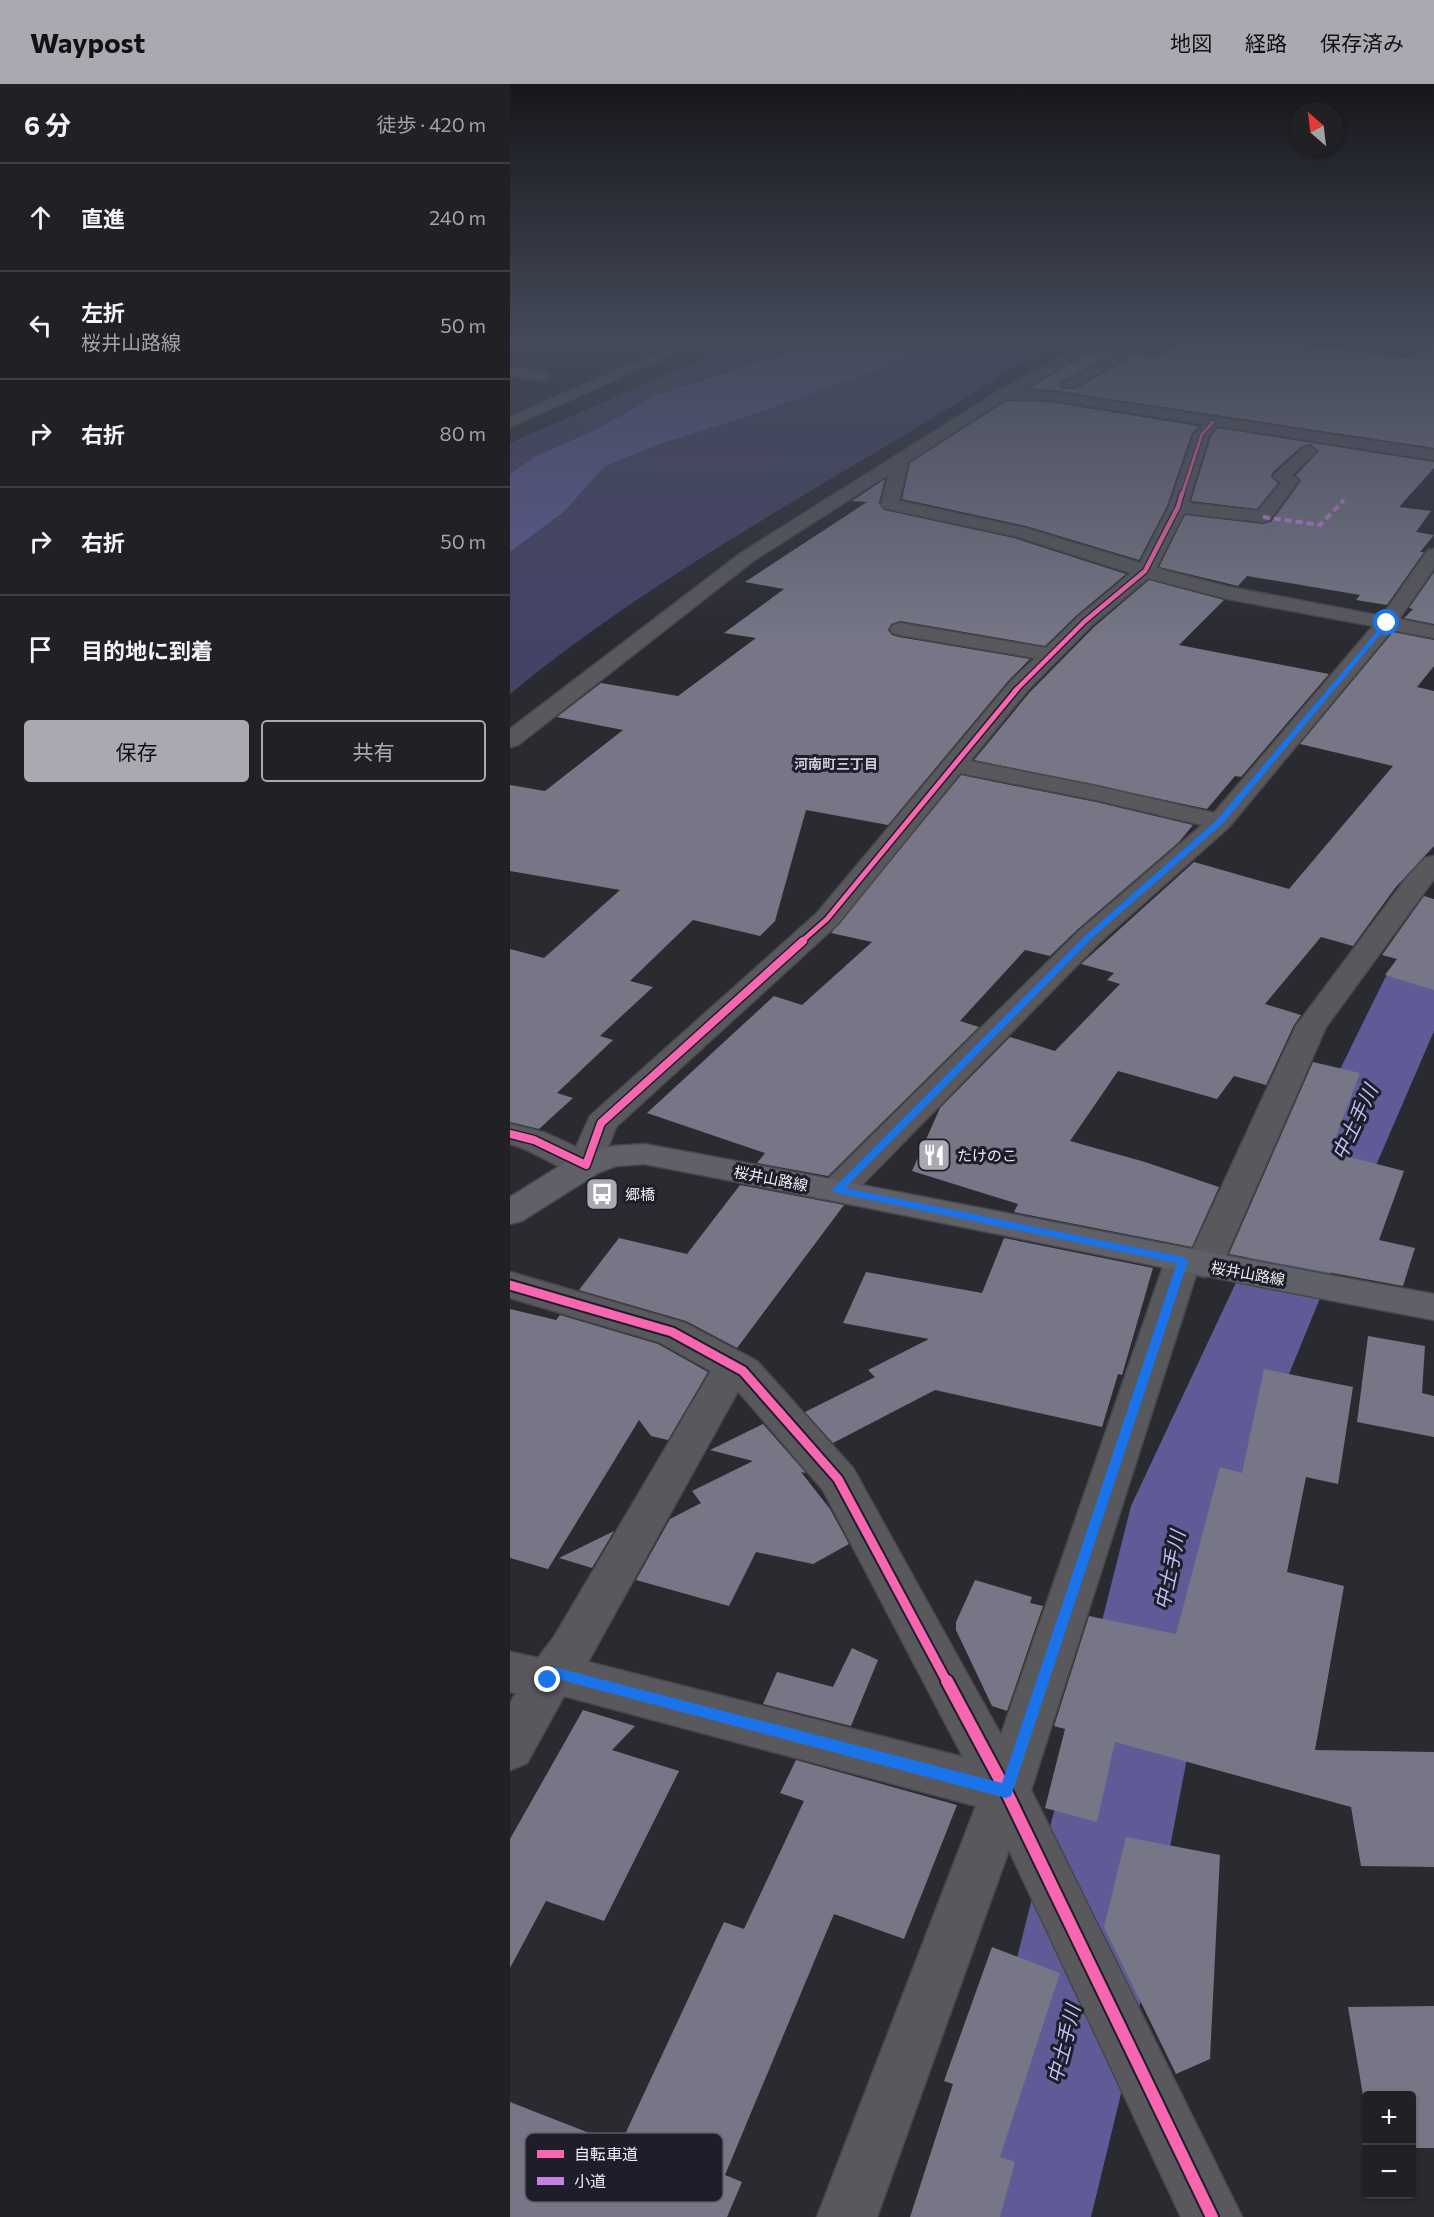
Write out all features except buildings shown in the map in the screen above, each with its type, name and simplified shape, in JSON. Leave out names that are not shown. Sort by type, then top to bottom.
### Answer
[{"type":"main road","name":"桜井山路線","points":[[510,1213],[586,1165],[613,1156],[644,1154],[837,1190],[1194,1263],[1434,1307]]},
{"type":"street","points":[[510,740],[747,556],[931,442]]},
{"type":"street","points":[[510,1134],[534,1140],[586,1165],[601,1124],[827,919],[1018,686],[1085,621],[1145,571],[1178,507],[1200,442]]},
{"type":"street","points":[[1344,442],[1434,455]]},
{"type":"street","points":[[1178,507],[1263,517],[1291,480],[1281,477],[1309,451]]},
{"type":"street","points":[[900,461],[890,504],[1019,532],[1145,571],[1228,593],[1434,632]]},
{"type":"street","points":[[837,1190],[1089,937],[1220,822],[1387,623],[1434,554]]},
{"type":"street","points":[[900,629],[1051,655]]},
{"type":"street","points":[[954,765],[1096,793],[1220,822]]},
{"type":"street","points":[[847,2217],[1006,1791],[1194,1263],[1311,1026],[1426,879]]},
{"type":"street","points":[[510,1285],[672,1332],[734,1365],[743,1371],[838,1479],[1006,1791],[1212,2217]]},
{"type":"street","points":[[510,1748],[537,1675],[570,1651],[734,1365]]},
{"type":"street","points":[[537,1675],[1006,1791]]},
{"type":"shaded area","points":[[569,442],[534,457],[510,474],[510,443]]},
{"type":"shaded area","points":[[569,442],[668,442],[604,467],[565,511],[510,552],[510,474],[534,457]]},
{"type":"shaded area","points":[[668,442],[894,442],[696,561],[632,603],[570,647],[510,694],[510,552],[565,511],[604,467]]},
{"type":"waterway","name":"中土手川","points":[[1017,2217],[1061,2057],[1183,1506],[1299,1242],[1421,978],[1434,963]]},
{"type":"marked path","points":[[1263,517],[1320,525],[1344,500]]},
{"type":"cycle path","points":[[510,1134],[534,1140],[586,1165],[601,1123],[827,919],[1019,686],[1085,621],[1145,571],[1178,507],[1200,442]]},
{"type":"cycle path","points":[[510,1285],[672,1332],[743,1371],[838,1479],[1006,1791],[1212,2217]]},
{"type":"place","name":"たけのこ","points":[[934,1155]]},
{"type":"place","name":"郷橋","points":[[602,1194]]},
{"type":"district","name":"河南町三丁目","points":[[836,763]]},
{"type":"route","points":[[548,1680],[554,1673],[1006,1791],[1183,1261],[837,1190],[1089,937],[1220,822],[1387,623]]}]
